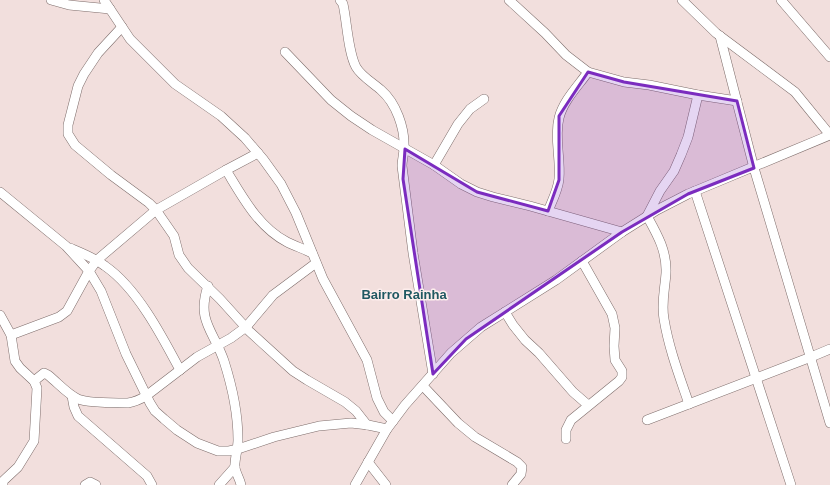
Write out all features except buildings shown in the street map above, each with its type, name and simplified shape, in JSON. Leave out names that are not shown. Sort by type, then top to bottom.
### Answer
[{"type":"street","points":[[51,0],[69,5],[110,9]]},
{"type":"street","points":[[104,0],[130,39],[175,84],[221,116],[245,138],[281,184],[296,213],[316,264],[331,295],[367,360],[377,398],[384,412],[393,421]]},
{"type":"street","points":[[340,0],[343,4],[353,61],[360,73],[384,92],[392,101],[400,123],[405,149],[402,158],[404,187],[413,253],[433,374]]},
{"type":"street","points":[[509,0],[546,34],[566,55],[588,72],[624,82],[737,100]]},
{"type":"street","points":[[355,485],[393,421],[451,353],[466,339],[556,280],[622,232],[657,210],[695,191],[754,168],[830,135],[795,92],[720,36],[682,0]]},
{"type":"street","points":[[783,1],[830,57]]},
{"type":"street","points":[[122,26],[98,53],[84,74],[78,86],[68,125],[68,134],[76,145],[99,165],[156,210],[174,236],[180,255],[188,268],[208,286],[270,352],[293,371],[345,402],[356,411],[367,425]]},
{"type":"street","points":[[720,36],[754,168],[830,423]]},
{"type":"street","points":[[285,52],[331,100],[372,130],[434,165],[461,184],[492,197],[622,232]]},
{"type":"street","points":[[548,211],[557,190],[559,180],[560,165],[557,126],[559,116],[565,104],[588,72]]},
{"type":"street","points":[[647,216],[681,155],[688,137],[698,95]]},
{"type":"street","points":[[434,165],[458,124],[470,109],[484,99]]},
{"type":"street","points":[[11,335],[59,317],[67,311],[89,271],[97,260],[156,210],[258,153]]},
{"type":"street","points":[[226,170],[253,212],[270,230],[286,242],[312,253]]},
{"type":"street","points":[[695,191],[791,485]]},
{"type":"street","points":[[0,192],[66,246],[89,271],[101,291],[126,354],[155,412],[176,430],[197,443],[218,451],[229,451],[274,437],[319,426],[336,424],[367,425],[387,429]]},
{"type":"street","points":[[647,216],[662,244],[666,272],[662,299],[664,317],[670,349],[689,404]]},
{"type":"street","points":[[66,246],[97,260],[117,275],[142,305],[166,343],[180,370]]},
{"type":"street","points":[[566,440],[566,430],[571,420],[619,381],[622,376],[622,371],[614,360],[615,328],[612,314],[582,261]]},
{"type":"street","points":[[34,381],[44,373],[72,396],[87,402],[130,403],[146,396],[197,357],[231,338],[246,327],[273,295],[316,264]]},
{"type":"street","points":[[208,286],[204,297],[204,317],[208,330],[223,359],[230,380],[238,429],[238,449],[235,467],[219,485]]},
{"type":"street","points":[[505,312],[513,326],[525,340],[540,353],[573,392],[588,405]]},
{"type":"street","points":[[0,314],[11,335],[15,361],[34,381],[37,388],[34,440],[18,467],[2,482]]},
{"type":"street","points":[[647,420],[830,349]]},
{"type":"street","points":[[423,386],[458,423],[474,436],[517,462],[522,467],[521,474],[512,485]]},
{"type":"street","points":[[72,396],[74,407],[78,416],[147,476],[152,485]]},
{"type":"street","points":[[368,462],[386,485]]},
{"type":"street","points":[[235,467],[243,484]]},
{"type":"street","points":[[84,485],[90,482],[96,485]]},
{"type":"highlighted area","points":[[588,72],[624,82],[737,101],[754,168],[688,194],[622,232],[466,339],[433,374],[403,179],[405,149],[477,192],[548,211],[559,180],[559,116]]},
{"type":"district","name":"Bairro Rainha","points":[[404,294]]}]
